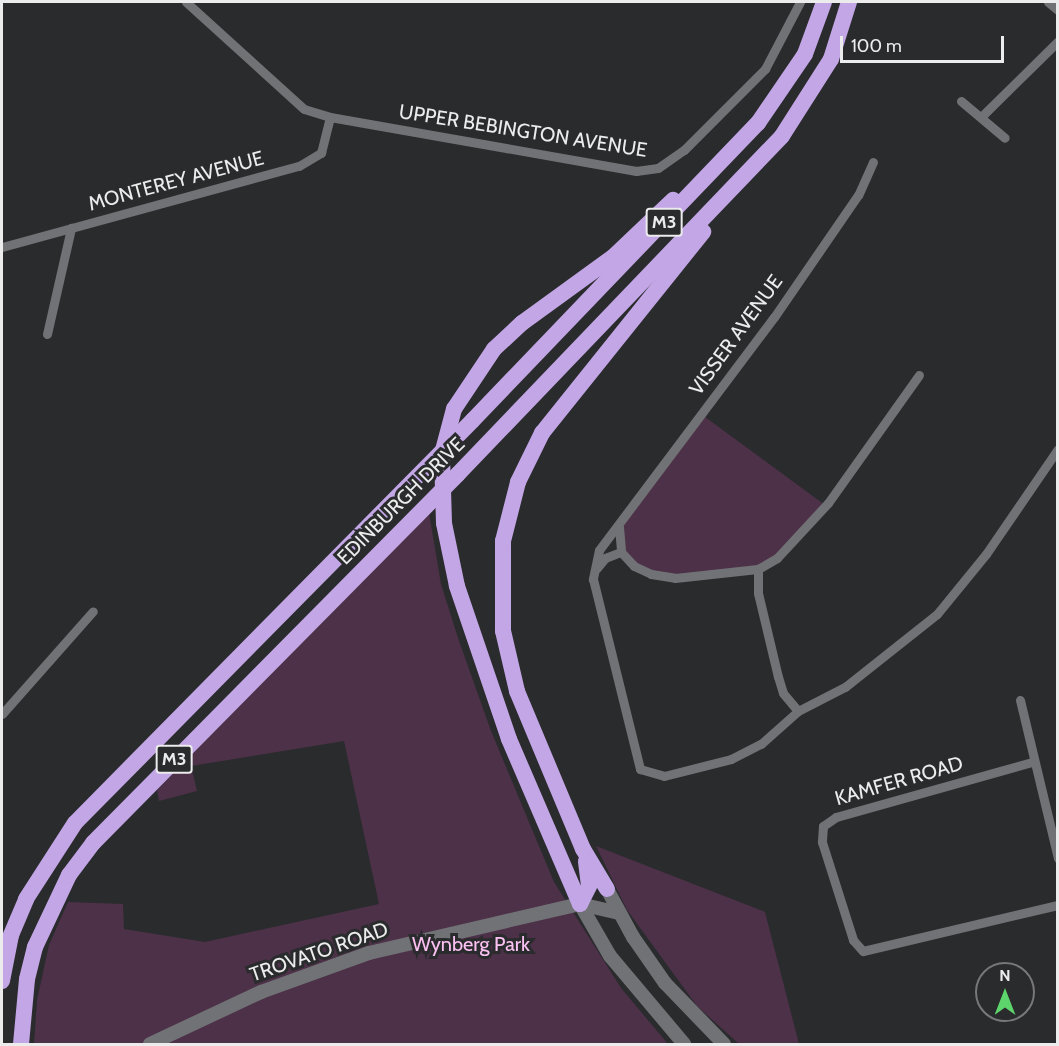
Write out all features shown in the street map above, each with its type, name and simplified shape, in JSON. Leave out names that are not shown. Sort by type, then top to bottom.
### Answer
[{"type":"highway","name":"EDINBURGH DRIVE","points":[[2,981],[11,935],[26,899],[75,823],[473,420],[713,172],[786,87],[805,54],[824,2]]},
{"type":"highway","name":"EDINBURGH DRIVE","points":[[21,1044],[27,979],[35,947],[48,914],[79,861],[112,822],[458,474],[732,190],[807,102],[831,59],[849,2]]},
{"type":"highway","points":[[580,904],[509,738],[457,586],[444,523],[442,454],[454,409],[494,349],[522,323],[613,257],[675,198],[713,172]]},
{"type":"highway","points":[[607,889],[583,849],[545,765],[507,656],[500,602],[506,531],[518,482],[542,433],[685,258],[732,190]]},
{"type":"highway","points":[[580,904],[590,881],[583,849]]},
{"type":"street","name":"UPPER BEBINGTON AVENUE","points":[[186,2],[304,109],[330,117],[651,171],[684,150],[765,69],[800,2]]},
{"type":"street","points":[[1048,2],[1058,10]]},
{"type":"street","points":[[981,117],[1058,41]]},
{"type":"street","points":[[961,101],[1005,138]]},
{"type":"street","name":"MONTEREY AVENUE","points":[[2,247],[299,166],[321,153],[330,117]]},
{"type":"street","name":"VISSER AVENUE","points":[[593,579],[599,550],[774,317],[858,195],[873,162]]},
{"type":"street","points":[[47,334],[71,228]]},
{"type":"street","points":[[620,524],[617,536],[621,552],[637,569],[661,577],[758,569],[777,558],[828,502],[918,375]]},
{"type":"street","points":[[621,552],[598,565],[593,579],[636,760],[646,773],[664,776],[731,759],[761,744],[798,711],[845,687],[937,614],[986,554],[1058,449]]},
{"type":"street","points":[[758,569],[758,593],[778,677],[783,693],[798,711]]},
{"type":"street","points":[[2,714],[93,611]]},
{"type":"street","points":[[1020,700],[1032,762],[1057,852]]},
{"type":"street","name":"KAMFER ROAD","points":[[1032,762],[836,817],[823,826],[822,842],[853,940],[863,951],[1058,905]]},
{"type":"street","points":[[607,889],[619,913],[682,1004],[724,1044]]},
{"type":"street","points":[[580,904],[619,913]]},
{"type":"street","points":[[580,904],[589,921],[649,1007],[684,1044]]},
{"type":"street","name":"TROVATO ROAD","points":[[150,1044],[261,992],[369,952],[560,912],[580,904]]},
{"type":"street","points":[[560,912],[589,921]]},
{"type":"green space","points":[[701,414],[825,505],[758,573],[658,575],[625,557],[621,524]]},
{"type":"green space","name":"Wynberg Park","points":[[429,513],[441,584],[458,638],[491,731],[554,882],[621,988],[668,1044],[34,1044],[37,1000],[49,945],[68,902],[123,904],[124,929],[205,942],[379,904],[344,741],[191,766],[197,791],[159,801],[157,790]]},
{"type":"green space","points":[[596,846],[765,912],[799,1044],[739,1044],[697,1006],[627,910]]}]
